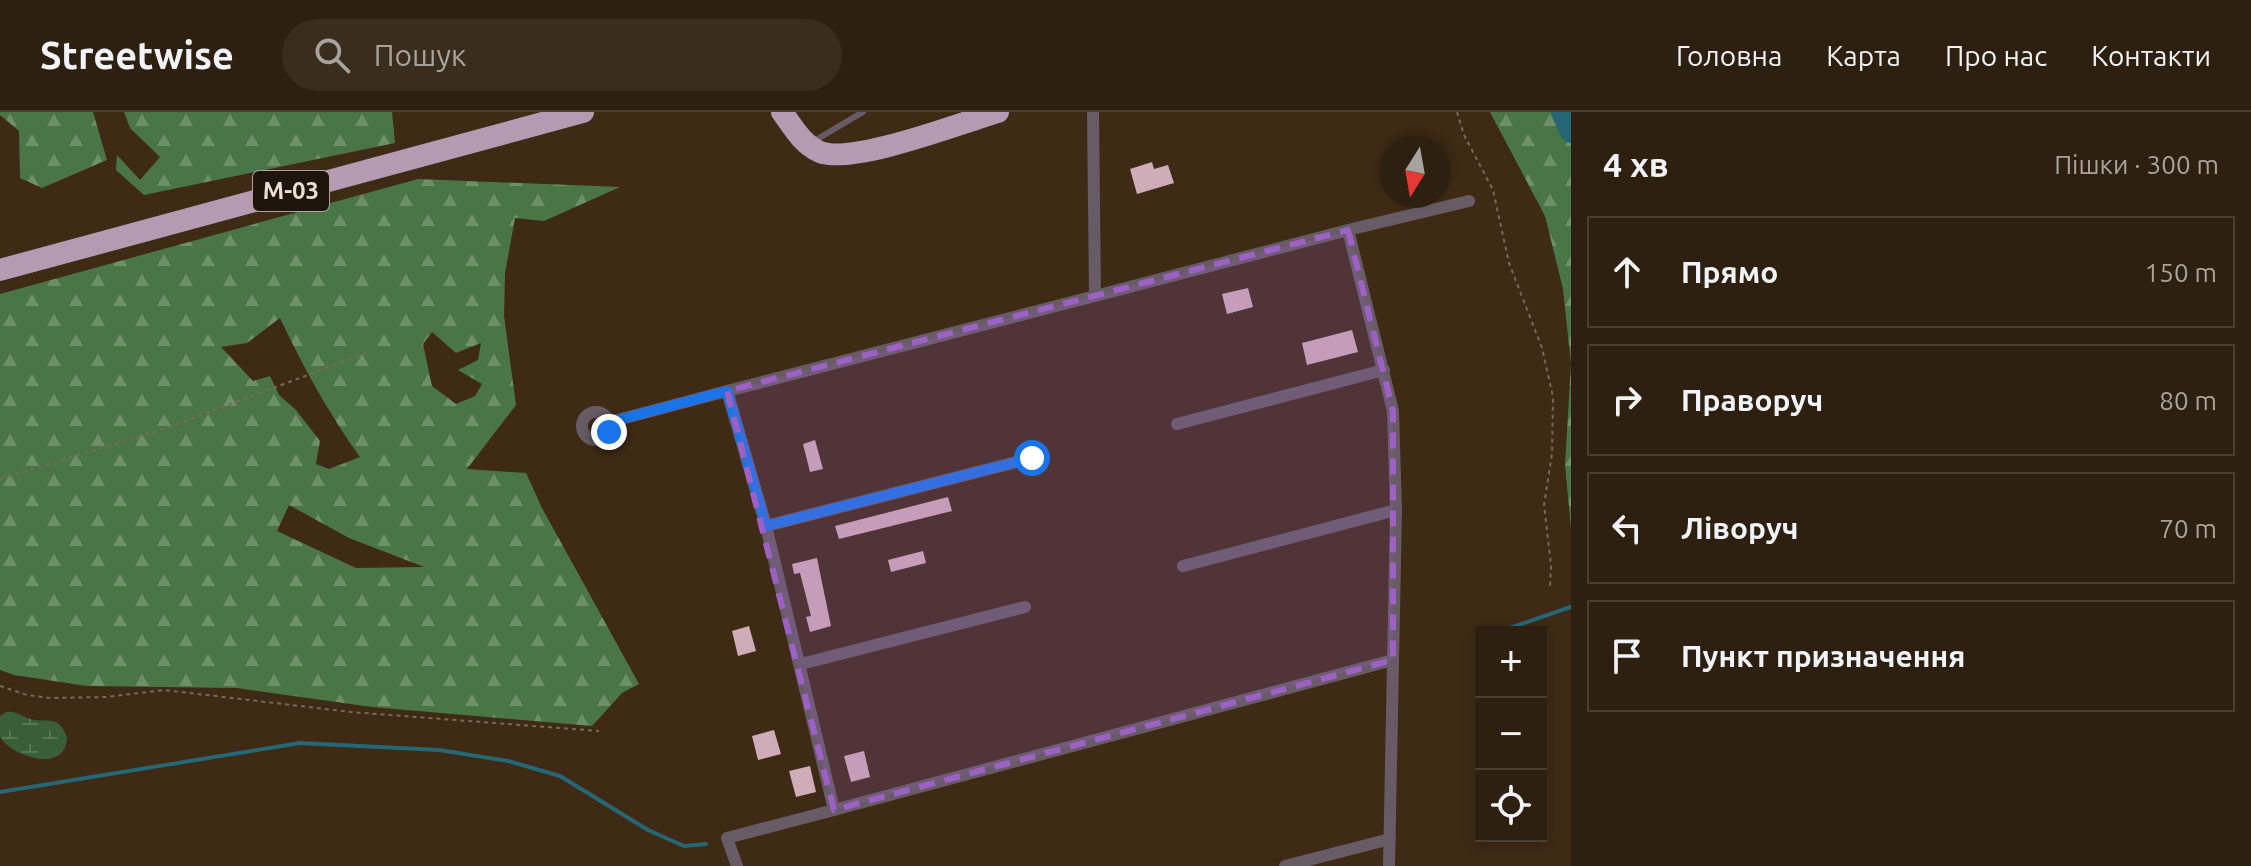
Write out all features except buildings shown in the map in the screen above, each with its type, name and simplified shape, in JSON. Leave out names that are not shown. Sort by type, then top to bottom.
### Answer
[{"type":"highway","name":"М-03","points":[[0,270],[583,112]]},
{"type":"highway","points":[[782,112],[807,144],[822,153],[835,155],[864,152],[998,112]]},
{"type":"street","points":[[1093,112],[1095,296]]},
{"type":"street","points":[[610,422],[1469,201]]},
{"type":"street","points":[[1348,230],[1393,411],[1396,510],[1389,866]]},
{"type":"street","points":[[1177,424],[1384,370]]},
{"type":"street","points":[[727,391],[766,526],[834,810]]},
{"type":"street","points":[[766,526],[1032,458]]},
{"type":"street","points":[[1183,566],[1396,510]]},
{"type":"street","points":[[801,664],[1025,607]]},
{"type":"street","points":[[737,866],[727,838],[1393,660]]},
{"type":"street","points":[[1285,866],[1390,839]]},
{"type":"lane","points":[[807,144],[863,112]]},
{"type":"path","points":[[1457,112],[1464,135],[1493,190],[1509,263],[1542,348],[1553,397],[1552,454],[1544,505],[1551,565],[1550,588]]},
{"type":"path","points":[[0,479],[167,428],[366,353]]},
{"type":"path","points":[[0,686],[27,695],[51,698],[106,697],[164,690],[351,712],[599,731]]},
{"type":"highlighted area","points":[[1348,230],[1393,411],[1393,660],[834,810],[727,391]]},
{"type":"green space","points":[[0,112],[93,112],[107,160],[42,188],[20,178],[19,131]]},
{"type":"green space","points":[[124,112],[392,112],[395,143],[144,195],[116,170],[117,155],[140,180],[160,157],[130,128]]},
{"type":"green space","points":[[1490,112],[1571,112],[1571,364],[1563,289],[1545,216]]},
{"type":"green space","points":[[418,179],[620,187],[544,221],[515,218],[505,273],[504,316],[516,405],[467,469],[526,473],[542,508],[639,684],[622,693],[592,726],[372,707],[237,688],[87,686],[0,670],[0,294]],"holes":[[[280,318],[317,390],[360,457],[329,469],[316,464],[320,441],[296,410],[279,395],[270,376],[253,381],[221,347],[247,343]],[[432,332],[456,353],[481,343],[478,360],[458,370],[482,384],[475,396],[456,404],[432,386],[423,344]],[[289,505],[349,538],[424,567],[356,568],[277,531]]]},
{"type":"green space","points":[[1571,364],[1571,528],[1565,465]]},
{"type":"green space","points":[[6,712],[56,722],[67,738],[64,749],[48,759],[15,751],[0,737],[0,716]]},
{"type":"waterway","points":[[1562,112],[1571,132]]},
{"type":"waterway","points":[[1516,626],[1571,607]]},
{"type":"waterway","points":[[0,792],[300,743],[439,750],[508,761],[560,776],[648,830],[684,846],[706,844]]},
{"type":"route","points":[[609,432],[610,422],[727,391],[766,526],[1032,458]]}]
